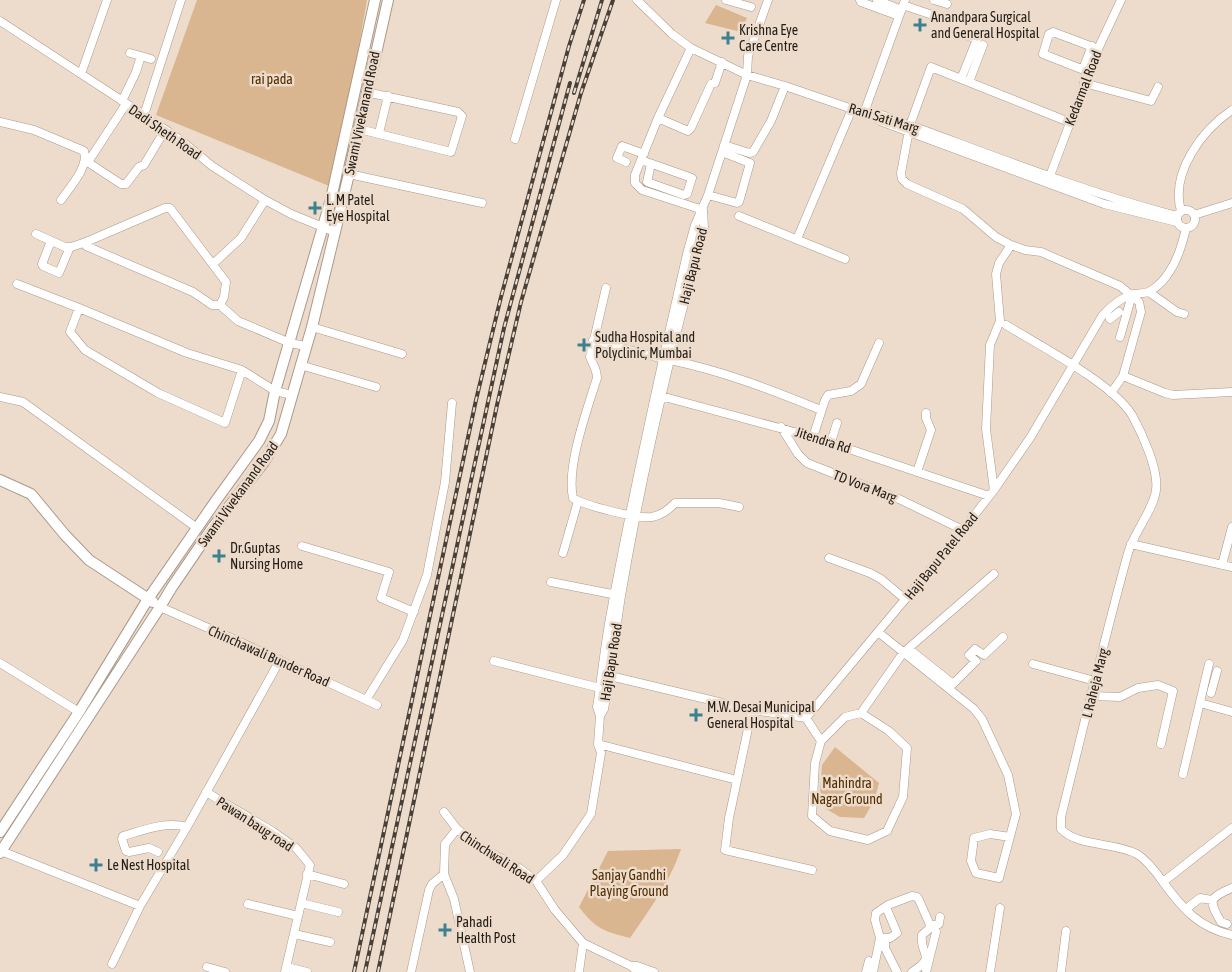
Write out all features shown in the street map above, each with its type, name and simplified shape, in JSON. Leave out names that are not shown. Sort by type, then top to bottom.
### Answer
[{"type":"main road","name":"Swami Vivekanand Road","points":[[0,832],[148,599],[259,441],[269,421],[275,390],[323,228],[375,0]]},
{"type":"main road","name":"Swami Vivekanand Road","points":[[0,852],[11,838],[172,587],[213,527],[264,462],[281,434],[312,327],[388,0]]},
{"type":"main road","points":[[0,480],[32,494],[65,535],[89,560],[160,607]]},
{"type":"street","points":[[81,74],[107,0]]},
{"type":"street","points":[[144,115],[181,0]]},
{"type":"street","points":[[514,139],[556,0]]},
{"type":"street","name":"Rani Sati Marg","points":[[637,0],[672,34],[691,48],[747,75],[868,114],[882,115],[910,129],[1108,200],[1160,215],[1178,216]]},
{"type":"street","points":[[726,0],[751,8]]},
{"type":"street","points":[[691,48],[658,118],[635,175],[635,183],[642,190],[702,210],[747,75],[748,56],[768,0]]},
{"type":"street","points":[[860,0],[860,2],[902,8]]},
{"type":"street","points":[[877,0],[944,19]]},
{"type":"street","points":[[934,0],[948,4]]},
{"type":"street","name":"Kedarmal Road","points":[[1049,180],[1084,83],[1090,59],[1121,0]]},
{"type":"street","points":[[868,114],[902,8]]},
{"type":"street","name":"Dadi Sheth Road","points":[[0,22],[144,115],[212,166],[265,200],[335,232]]},
{"type":"street","points":[[954,31],[976,39],[965,81]]},
{"type":"street","points":[[1086,71],[1043,54],[1049,34],[1052,32],[1095,48]]},
{"type":"street","points":[[965,81],[983,45]]},
{"type":"street","points":[[130,53],[151,59]]},
{"type":"street","points":[[141,56],[124,103],[89,163],[121,184],[126,184],[139,167],[144,165],[165,130]]},
{"type":"street","points":[[658,118],[688,131],[711,84],[715,83],[722,62]]},
{"type":"street","points":[[1069,122],[932,67],[910,129],[901,173],[902,179],[907,184],[963,209],[996,237],[1025,250],[1041,252],[1120,286],[1139,302],[1141,312],[1123,376],[1111,393]]},
{"type":"street","points":[[1084,83],[1151,101],[1158,88]]},
{"type":"street","points":[[723,149],[753,152],[771,121],[785,86]]},
{"type":"street","points":[[359,129],[451,152],[462,116],[458,112],[366,92]]},
{"type":"street","points":[[379,133],[388,96]]},
{"type":"street","points":[[797,239],[852,109]]},
{"type":"street","points":[[1194,215],[1194,224],[1186,228],[1180,226],[1178,216],[1179,191],[1184,168],[1194,147],[1207,130],[1232,110]]},
{"type":"street","points":[[0,122],[34,130],[84,151],[86,156],[83,166],[61,200]]},
{"type":"street","points":[[626,162],[617,158],[622,146],[651,164],[696,179],[686,195],[648,182],[646,180],[651,164]]},
{"type":"street","points":[[708,195],[739,202],[750,163],[723,149]]},
{"type":"street","points":[[348,174],[482,203]]},
{"type":"street","points":[[213,264],[240,238],[265,200]]},
{"type":"street","points":[[1178,216],[1186,210],[1194,215],[1232,203]]},
{"type":"street","points":[[36,234],[69,249],[165,208],[170,208],[226,282],[224,297],[220,305]]},
{"type":"street","name":"Haji Bapu Road","points":[[536,881],[562,855],[591,814],[601,753],[598,744],[600,716],[613,622],[644,461],[683,290],[682,276],[695,225],[702,210]]},
{"type":"street","name":"Haji Bapu Road","points":[[683,290],[691,278],[704,227],[702,210]]},
{"type":"street","points":[[739,216],[846,258]]},
{"type":"street","points":[[1184,314],[1177,312],[1149,292],[1170,273],[1183,243],[1186,228]]},
{"type":"street","points":[[50,242],[42,264],[57,272],[59,272],[69,249]]},
{"type":"street","points":[[86,242],[86,246],[193,292],[212,305],[220,305],[238,321],[290,342],[306,346]]},
{"type":"street","points":[[991,493],[986,429],[990,345],[1000,321],[996,274],[999,263],[1011,245]]},
{"type":"street","points":[[688,250],[697,253]]},
{"type":"street","points":[[682,276],[691,278]]},
{"type":"street","points":[[17,284],[187,353],[242,370],[275,390],[292,395]]},
{"type":"street","points":[[606,288],[590,357],[597,370],[597,378],[571,472],[573,498],[601,508],[651,517],[665,513],[675,504],[719,503],[738,507]]},
{"type":"street","name":"Haji Bapu Patel Road","points":[[806,718],[963,530],[991,493],[1030,438],[1102,316],[1116,303],[1132,295],[1149,292]]},
{"type":"street","points":[[1120,337],[1132,295]]},
{"type":"street","points":[[79,308],[70,332],[85,350],[158,393],[225,423],[242,370]]},
{"type":"street","points":[[1102,316],[1111,319],[1114,314],[1119,312]]},
{"type":"street","name":"L Raheja Marg","points":[[1006,325],[1073,366],[1111,393],[1131,414],[1148,446],[1156,490],[1152,503],[1130,544],[1061,817],[1061,829],[1066,835],[1124,849],[1138,855],[1157,872],[1163,882],[1193,917],[1208,928],[1232,935]]},
{"type":"street","points":[[312,327],[402,354]]},
{"type":"street","points":[[593,340],[666,362],[694,365],[754,383],[821,410]]},
{"type":"street","points":[[814,437],[821,410],[828,395],[851,391],[861,384],[879,343]]},
{"type":"street","points":[[300,365],[376,387]]},
{"type":"street","points":[[1123,376],[1173,395],[1232,392]]},
{"type":"street","name":"Jitendra Rd","points":[[658,395],[781,427],[917,472],[991,493]]},
{"type":"street","points":[[0,397],[23,402],[197,528]]},
{"type":"street","points":[[366,700],[403,640],[427,574],[445,482],[452,403]]},
{"type":"street","points":[[917,472],[931,430],[926,413]]},
{"type":"street","points":[[831,442],[837,423]]},
{"type":"street","name":"TD Vora Marg","points":[[781,427],[798,454],[807,463],[898,499],[963,530]]},
{"type":"street","points":[[563,553],[578,501]]},
{"type":"street","points":[[1222,565],[1232,527]]},
{"type":"street","points":[[1130,544],[1232,567]]},
{"type":"street","points":[[302,546],[389,572],[381,598],[414,612]]},
{"type":"street","points":[[830,558],[881,579],[905,599]]},
{"type":"street","points":[[861,713],[889,731],[907,748],[903,797],[887,832],[868,840],[830,831],[812,816],[815,763],[821,741],[845,717],[861,713],[906,651],[994,574]]},
{"type":"street","points":[[550,582],[618,596]]},
{"type":"street","name":"Chinchawali Bunder Road","points":[[160,607],[377,705]]},
{"type":"street","points":[[878,632],[953,684],[976,661],[969,655],[975,649],[984,655],[1002,637]]},
{"type":"street","points":[[906,651],[974,709],[982,719],[1008,775],[1016,814],[1010,837],[999,878],[976,873],[971,861],[974,838],[990,834],[1010,837]]},
{"type":"street","points":[[112,964],[140,906],[187,827],[280,660]]},
{"type":"street","points":[[494,661],[600,688]]},
{"type":"street","points":[[0,662],[78,712]]},
{"type":"street","points":[[1033,664],[1095,681]]},
{"type":"street","points":[[1183,774],[1209,664]]},
{"type":"street","points":[[1211,693],[1217,671]]},
{"type":"street","points":[[606,675],[752,710],[806,718],[821,741]]},
{"type":"street","name":"Haji Bapu Road","points":[[602,702],[600,688],[606,675]]},
{"type":"street","points":[[1206,679],[1214,681]]},
{"type":"street","points":[[1092,696],[1120,697],[1138,688],[1158,685],[1173,691],[1161,744]]},
{"type":"street","points":[[1200,704],[1232,712]]},
{"type":"street","points":[[752,710],[729,818],[725,850],[812,870]]},
{"type":"street","points":[[598,744],[737,780]]},
{"type":"street","name":"Pawan baug road","points":[[206,792],[272,831],[296,848],[310,865],[308,874]]},
{"type":"street","points":[[444,812],[457,829]]},
{"type":"street","points":[[158,852],[149,848],[126,851],[122,838],[123,836],[152,828],[174,825],[187,827]]},
{"type":"street","points":[[1163,882],[1232,828]]},
{"type":"street","name":"Chinchwali Road","points":[[444,874],[445,844],[457,829],[484,849],[519,868],[536,881],[555,910],[583,943],[631,966],[638,972]]},
{"type":"street","points":[[0,832],[11,838]]},
{"type":"street","points":[[0,852],[140,906]]},
{"type":"street","points":[[307,972],[286,969],[308,874],[344,884]]},
{"type":"street","points":[[411,972],[429,890],[432,884],[444,874],[454,899],[470,972]]},
{"type":"street","points":[[1227,924],[1221,922],[1212,907],[1212,900],[1216,895],[1232,888]]},
{"type":"street","points":[[897,972],[885,948],[875,920],[876,913],[912,896],[916,897],[922,904],[930,925],[929,929],[922,934],[921,941],[926,953],[926,961],[912,972]]},
{"type":"street","points":[[1186,909],[1200,898],[1212,900]]},
{"type":"street","points":[[301,903],[338,912]]},
{"type":"street","points":[[248,904],[298,916]]},
{"type":"street","points":[[883,940],[897,933],[886,907]]},
{"type":"street","points":[[990,972],[1000,908]]},
{"type":"street","points":[[930,925],[939,924],[940,917]]},
{"type":"street","points":[[1061,972],[1066,931]]},
{"type":"street","points":[[926,972],[936,932]]},
{"type":"street","points":[[294,934],[330,942]]},
{"type":"street","points":[[873,972],[883,940]]},
{"type":"street","points":[[579,972],[583,943]]},
{"type":"street","points":[[866,972],[869,961]]},
{"type":"street","points":[[631,966],[637,966],[654,972]]},
{"type":"street","points":[[207,968],[222,972]]},
{"type":"green space","name":"rai pada","points":[[197,0],[367,0],[334,188],[156,115]]},
{"type":"green space","points":[[716,5],[747,18],[741,32],[705,23]]},
{"type":"green space","name":"Mahindra Nagar Ground","points":[[835,747],[879,783],[874,801],[864,818],[840,817],[826,809],[820,796],[822,765]]},
{"type":"green space","name":"Sanjay Gandhi Playing Ground","points":[[681,849],[665,884],[630,938],[595,925],[579,907],[608,851]]},
{"type":"railway","points":[[354,972],[476,400],[501,297],[569,46],[584,0]]},
{"type":"railway","points":[[574,93],[602,0]]},
{"type":"railway","points":[[378,972],[497,405],[521,302],[581,93],[613,0]]},
{"type":"railway","points":[[365,972],[504,328],[570,83]]},
{"type":"place","name":"Anandpara Surgical and General Hospital","points":[[920,25]]},
{"type":"place","name":"Krishna Eye Care Centre","points":[[728,38]]},
{"type":"place","name":"L. M Patel Eye Hospital","points":[[315,208]]},
{"type":"place","name":"Sudha Hospital and Polyclinic, Mumbai","points":[[584,345]]},
{"type":"place","name":"Dr.Guptas Nursing Home","points":[[219,556]]},
{"type":"place","name":"M.W. Desai Municipal General Hospital","points":[[696,715]]},
{"type":"place","name":"Le Nest Hospital","points":[[96,865]]},
{"type":"place","name":"Pahadi Health Post","points":[[445,930]]}]
